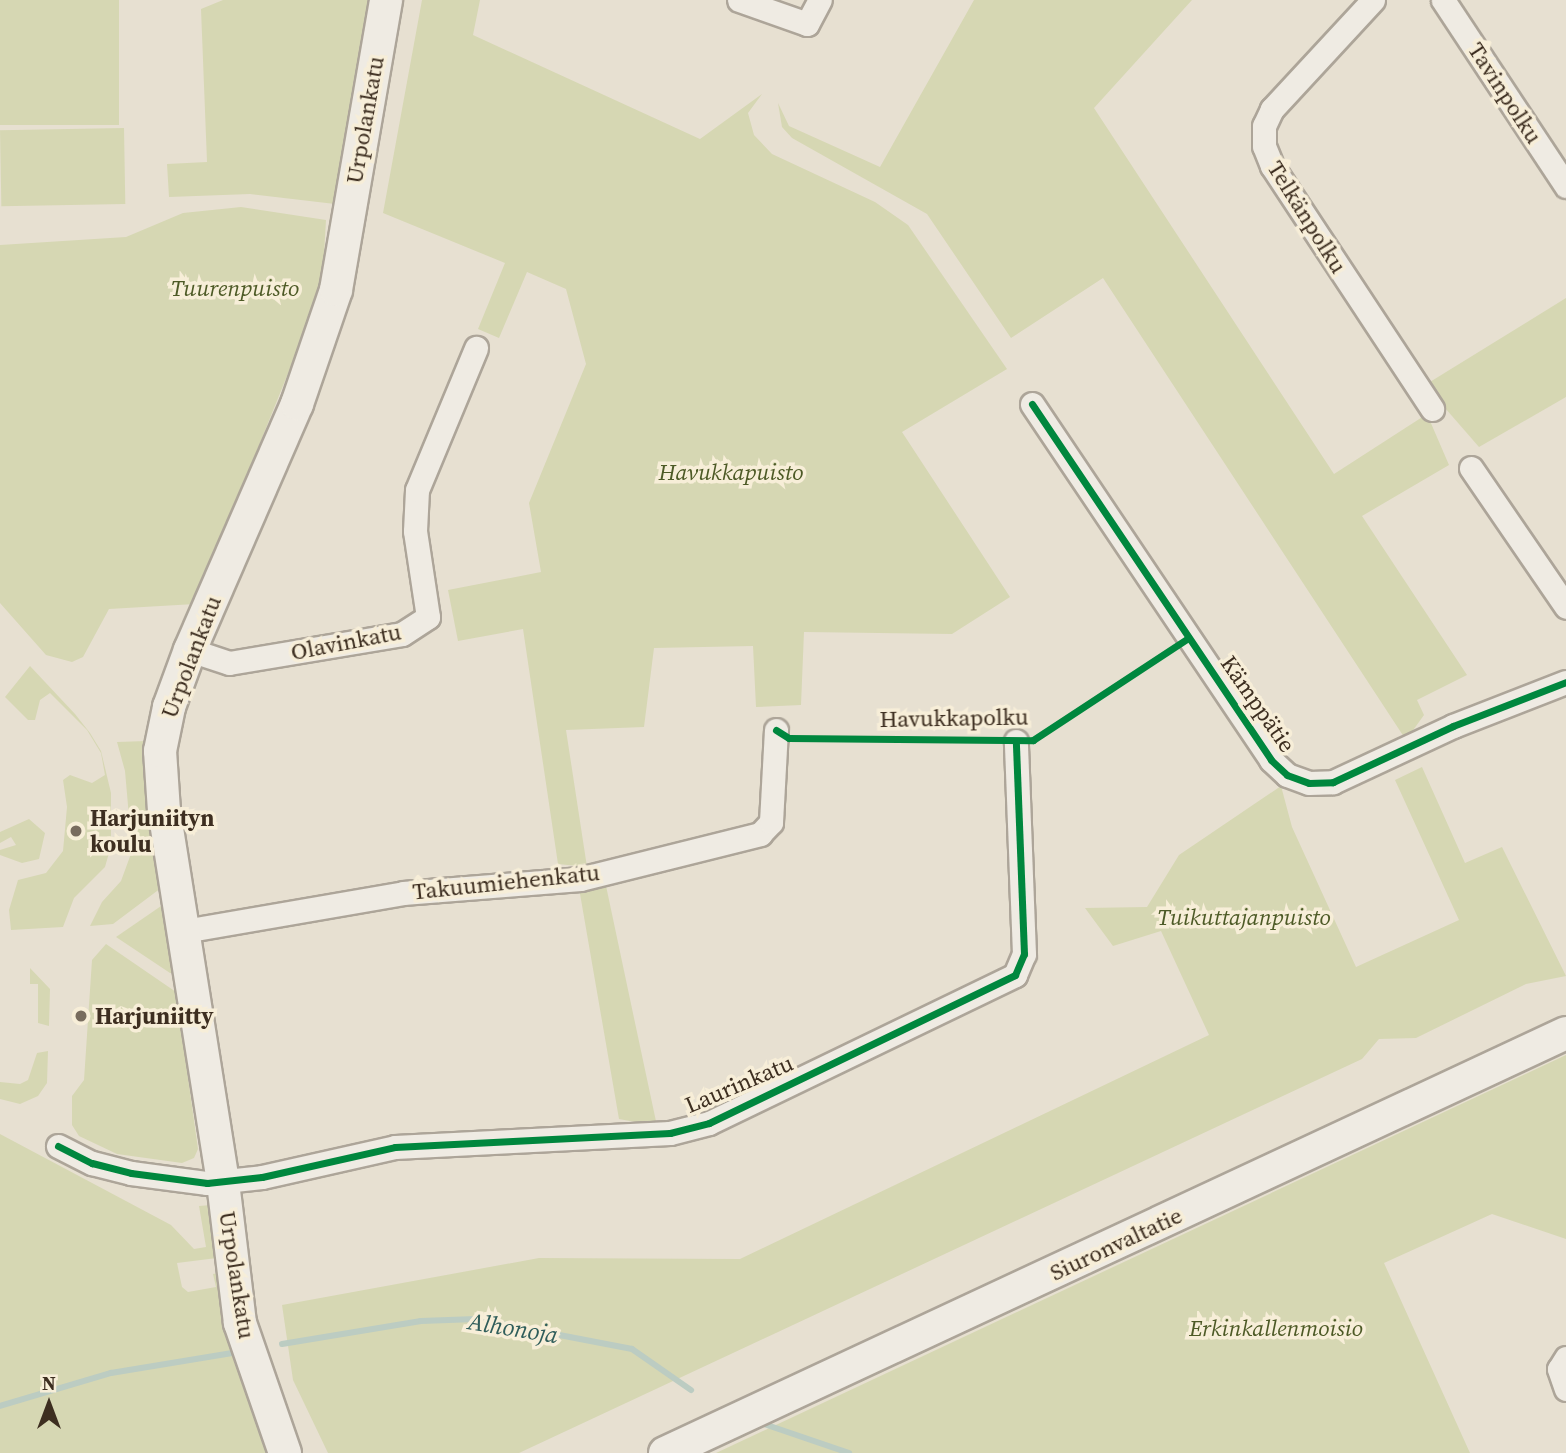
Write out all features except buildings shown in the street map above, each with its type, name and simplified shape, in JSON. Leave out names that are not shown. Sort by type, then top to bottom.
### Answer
[{"type":"main road","name":"Urpolankatu","points":[[285,1453],[269,1419],[240,1323],[223,1182],[164,811],[160,751],[169,707],[190,650],[297,404],[336,290],[386,0]]},
{"type":"main road","name":"Siuronvaltatie","points":[[665,1453],[1566,1033]]},
{"type":"street","points":[[739,0],[807,24],[820,0]]},
{"type":"street","name":"Telkänpolku","points":[[1374,0],[1272,108],[1264,127],[1264,146],[1272,166],[1432,409]]},
{"type":"street","name":"Tavinpolku","points":[[1443,0],[1566,186]]},
{"type":"street","name":"Olavinkatu","points":[[190,650],[229,663],[402,634],[428,617],[429,599],[415,531],[417,490],[476,348]]},
{"type":"street","name":"Kämppätie","points":[[1032,404],[1271,760],[1287,775],[1309,783],[1333,782],[1453,726],[1566,682]]},
{"type":"street","points":[[1471,468],[1566,607]]},
{"type":"street","name":"Takuumiehenkatu","points":[[184,931],[403,893],[580,878],[760,834],[771,822],[776,730]]},
{"type":"street","name":"Laurinkatu","points":[[58,1146],[92,1163],[131,1173],[223,1182],[395,1147],[670,1133],[709,1123],[1015,975],[1024,954],[1016,741]]},
{"type":"street","points":[[1566,1358],[1559,1370],[1566,1389]]},
{"type":"green space","points":[[0,0],[119,0],[119,125],[0,125]]},
{"type":"green space","points":[[223,0],[374,0],[348,171],[335,204],[250,194],[169,197],[167,164],[207,162],[201,9]]},
{"type":"green space","name":"Havukkapuisto","points":[[422,0],[480,0],[473,35],[700,139],[762,94],[748,113],[754,135],[772,154],[875,202],[908,225],[1007,369],[902,432],[1010,597],[952,634],[804,632],[801,705],[756,707],[753,646],[654,648],[644,727],[566,730],[587,867],[558,864],[523,629],[458,641],[448,590],[541,572],[529,503],[586,364],[566,289],[527,272],[499,338],[478,329],[505,263],[383,213]]},
{"type":"green space","points":[[974,0],[1192,0],[1094,108],[1334,474],[1427,414],[1449,465],[1362,516],[1467,675],[1417,700],[1424,715],[1406,740],[1103,278],[1011,338],[927,214],[792,138],[782,127],[778,103],[789,126],[880,167]]},
{"type":"green space","points":[[124,128],[125,204],[1,206],[0,130]]},
{"type":"green space","name":"Tuurenpuisto","points":[[241,207],[326,220],[322,289],[195,604],[109,609],[83,657],[72,662],[46,655],[0,603],[0,245],[126,237],[183,213]]},
{"type":"green space","points":[[1566,298],[1566,397],[1479,447],[1425,385]]},
{"type":"green space","points":[[30,666],[75,714],[90,733],[101,751],[111,793],[111,846],[105,867],[74,898],[63,927],[11,930],[9,910],[18,880],[46,873],[63,851],[67,807],[63,780],[70,775],[92,783],[105,775],[101,753],[87,730],[50,693],[40,700],[35,720],[28,720],[5,697]]},
{"type":"green space","points":[[147,741],[145,775],[161,888],[113,924],[90,926],[102,902],[121,881],[132,851],[125,771],[117,742]]},
{"type":"green space","name":"Tuikuttajanpuisto","points":[[1422,767],[1465,863],[1502,847],[1566,976],[1526,984],[1416,1038],[1379,1039],[1362,1059],[519,1453],[328,1453],[293,1380],[282,1305],[539,1258],[740,1259],[1209,1035],[1161,931],[1113,946],[1085,908],[1147,907],[1179,855],[1281,786],[1292,827],[1356,967],[1459,920],[1395,780]]},
{"type":"green space","points":[[29,819],[45,833],[39,859],[22,863],[0,855],[0,850],[16,845],[11,837],[0,843],[0,832]]},
{"type":"green space","points":[[605,881],[657,1126],[619,1119],[579,888]]},
{"type":"green space","points":[[164,904],[173,973],[116,937]]},
{"type":"green space","points":[[106,944],[176,992],[198,1149],[194,1158],[182,1163],[117,1154],[79,1136],[72,1125],[72,1096],[84,1080],[92,960]]},
{"type":"green space","points":[[30,968],[50,989],[49,1026],[38,1023],[38,984],[30,984]]},
{"type":"green space","points":[[48,1051],[47,1083],[38,1096],[20,1104],[0,1099],[0,1082],[20,1084],[28,1080],[37,1053]]},
{"type":"green space","name":"Erkinkallenmoisio","points":[[1566,1055],[1566,1239],[1492,1214],[1384,1263],[1470,1453],[716,1453]]},
{"type":"green space","points":[[0,1134],[171,1225],[194,1249],[206,1247],[199,1206],[211,1205],[217,1258],[177,1263],[182,1287],[188,1292],[216,1287],[213,1274],[219,1273],[237,1368],[267,1453],[0,1453]]},
{"type":"waterway","name":"Alhonoja","points":[[282,1344],[421,1321],[476,1319],[632,1349],[691,1390]]},
{"type":"waterway","name":"Alhonoja","points":[[0,1406],[111,1373],[238,1352]]},
{"type":"waterway","name":"Alhonoja","points":[[764,1424],[849,1453]]},
{"type":"cycle path","points":[[1032,404],[1271,760],[1287,775],[1309,783],[1333,782],[1453,726],[1566,682]]},
{"type":"cycle path","name":"Havukkapolku","points":[[776,730],[789,738],[1033,740],[1188,638]]},
{"type":"cycle path","name":"Havukkapolku","points":[[58,1146],[92,1163],[131,1173],[207,1183],[262,1177],[395,1147],[670,1133],[709,1123],[1015,975],[1024,954],[1016,741]]},
{"type":"place","name":"Harjuniityn koulu","points":[[76,831]]},
{"type":"place","name":"Harjuniitty","points":[[81,1016]]}]
